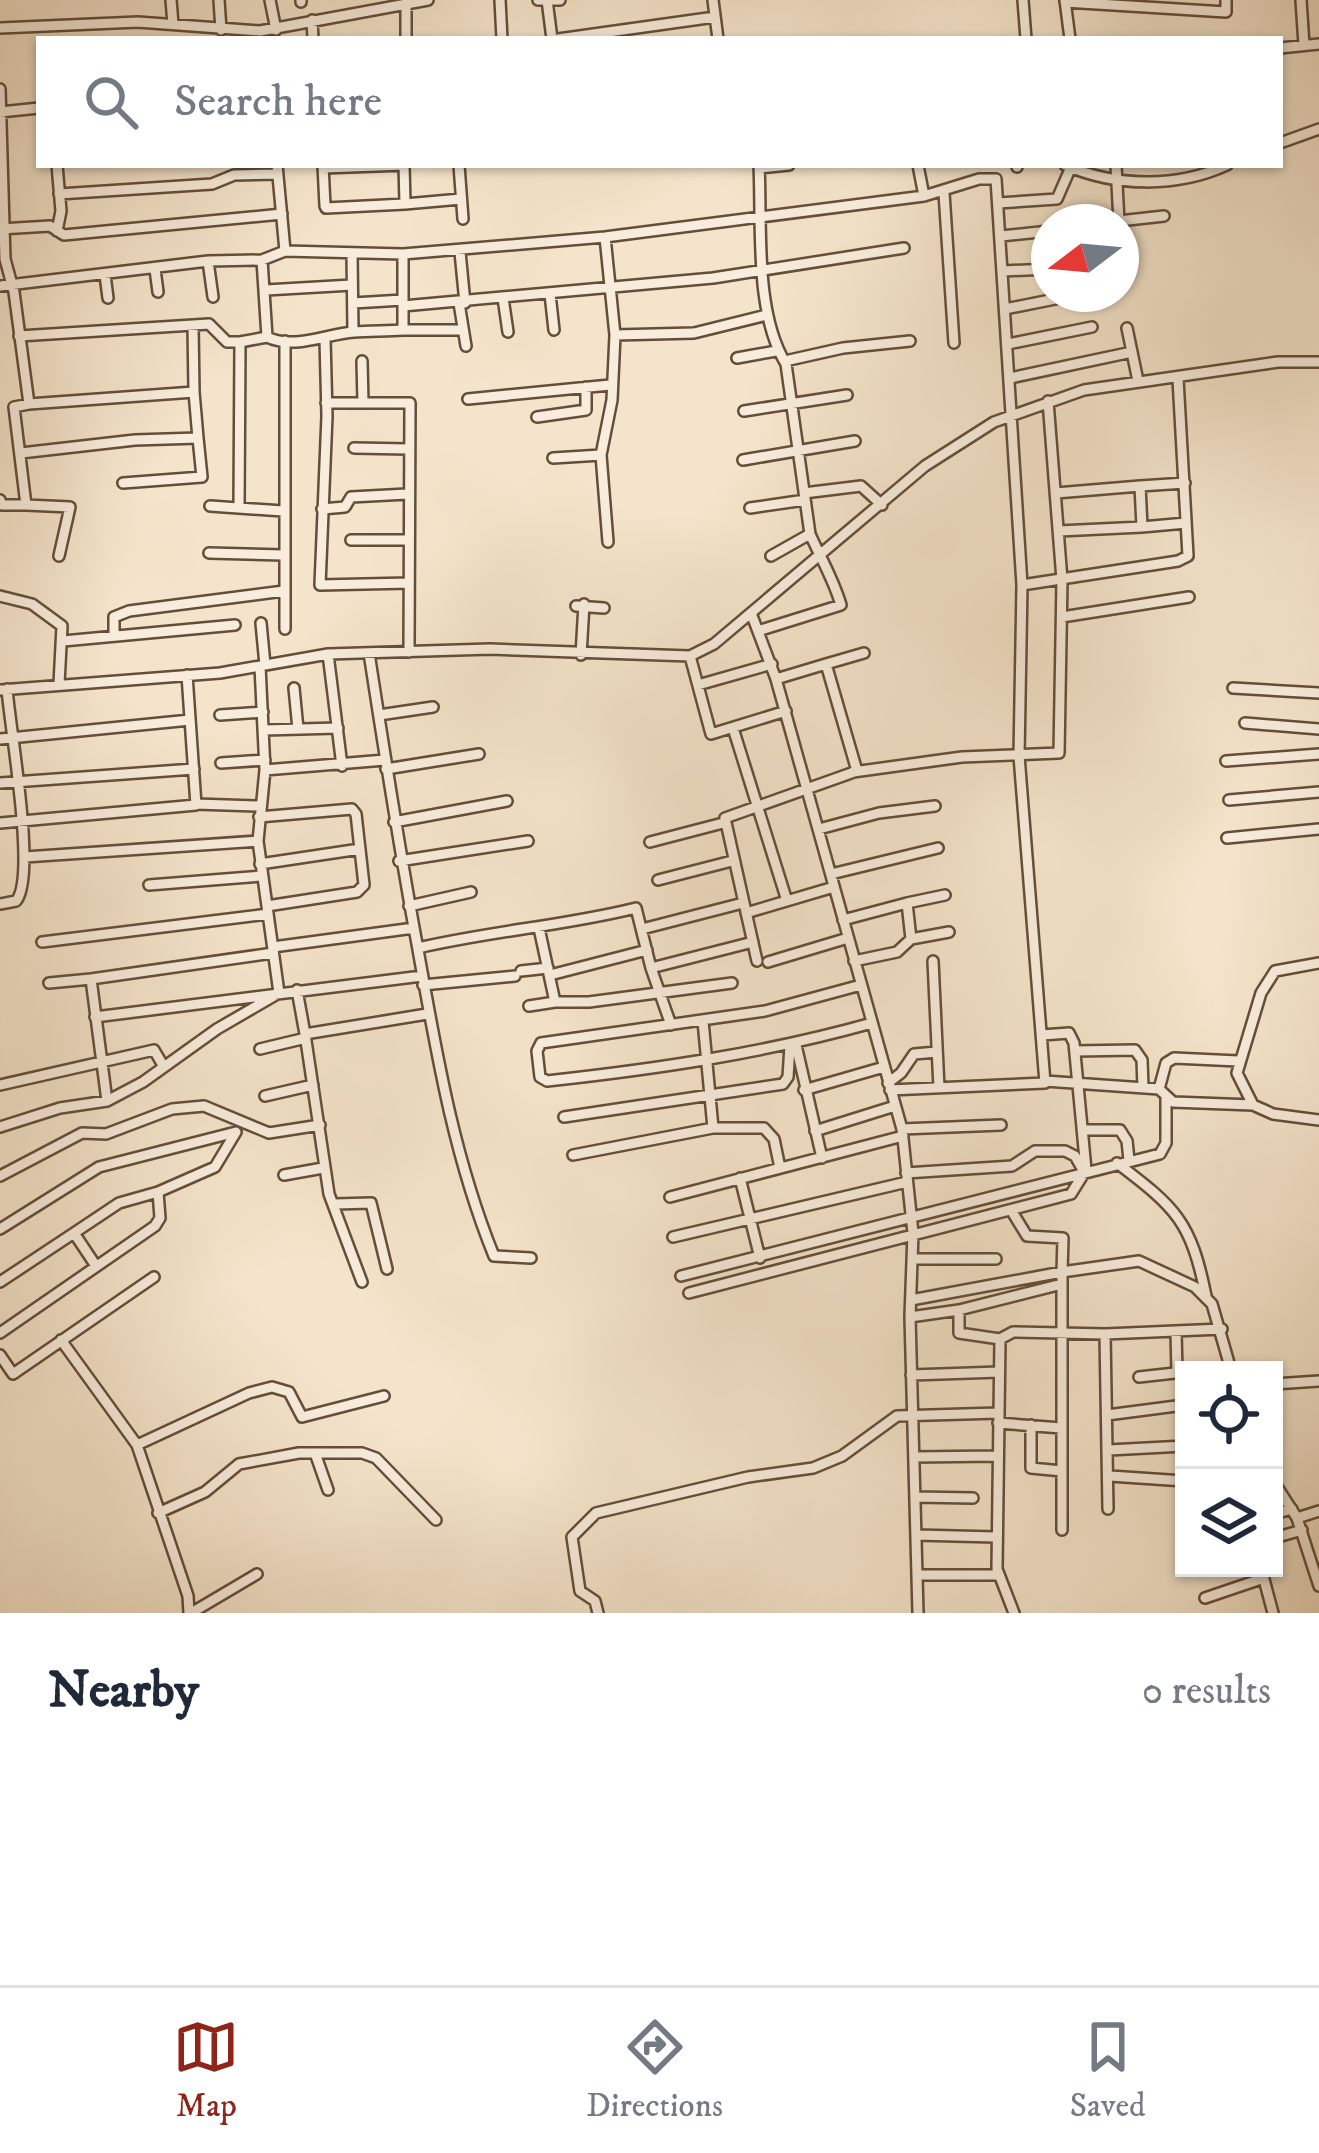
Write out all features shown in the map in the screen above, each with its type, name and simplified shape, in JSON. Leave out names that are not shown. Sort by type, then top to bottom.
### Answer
[{"type":"street","points":[[171,0],[172,23]]},
{"type":"street","points":[[219,0],[220,30]]},
{"type":"street","points":[[270,0],[271,33]]},
{"type":"street","points":[[368,0],[369,13]]},
{"type":"street","points":[[0,28],[172,23],[271,33],[312,20],[428,0]]},
{"type":"street","points":[[500,0],[502,36]]},
{"type":"street","points":[[554,36],[543,0],[560,0]]},
{"type":"street","points":[[713,0],[718,36]]},
{"type":"street","points":[[1023,0],[1026,36]]},
{"type":"street","points":[[1070,36],[1065,1],[1226,12],[1226,0]]},
{"type":"street","points":[[1301,0],[1304,45]]},
{"type":"street","points":[[406,36],[409,3]]},
{"type":"street","points":[[603,36],[715,17]]},
{"type":"street","points":[[312,20],[313,36]]},
{"type":"street","points":[[50,25],[50,36]]},
{"type":"street","points":[[656,26],[658,36]]},
{"type":"street","points":[[1283,48],[1319,44]]},
{"type":"street","points":[[0,88],[6,286],[29,404]]},
{"type":"street","points":[[0,112],[36,108]]},
{"type":"street","points":[[1283,141],[1319,129]]},
{"type":"street","points":[[57,168],[57,231]]},
{"type":"street","points":[[323,168],[326,208],[461,199]]},
{"type":"street","points":[[404,168],[405,204]]},
{"type":"street","points":[[458,168],[464,219]]},
{"type":"street","points":[[759,168],[767,316],[776,350],[785,361],[810,534],[829,565],[841,605],[760,630]]},
{"type":"street","points":[[919,168],[925,196]]},
{"type":"street","points":[[998,202],[1057,199],[1075,168],[1117,182],[1203,176],[1219,168]]},
{"type":"street","points":[[1116,168],[1118,204]]},
{"type":"street","points":[[1147,168],[1148,180]]},
{"type":"street","points":[[1179,168],[1180,178]]},
{"type":"street","points":[[59,194],[212,184],[234,175],[277,169],[285,251]]},
{"type":"street","points":[[6,286],[208,261],[262,260],[285,251],[403,254],[605,237],[925,196],[996,179],[1022,585],[1019,756],[1045,1081]]},
{"type":"street","points":[[944,193],[954,343]]},
{"type":"street","points":[[1,229],[50,226],[64,235],[281,214]]},
{"type":"street","points":[[1139,219],[1164,216]]},
{"type":"street","points":[[1001,236],[1031,233]]},
{"type":"street","points":[[605,237],[614,335],[612,400],[602,455],[608,542]]},
{"type":"street","points":[[353,303],[462,303],[612,288],[904,248]]},
{"type":"street","points":[[460,251],[466,346]]},
{"type":"street","points":[[352,253],[352,332]]},
{"type":"street","points":[[403,254],[403,330]]},
{"type":"street","points":[[262,260],[267,337]]},
{"type":"street","points":[[208,261],[213,297]]},
{"type":"street","points":[[155,268],[158,292]]},
{"type":"street","points":[[1003,271],[1031,269]]},
{"type":"street","points":[[105,275],[108,298]]},
{"type":"street","points":[[266,290],[352,285]]},
{"type":"street","points":[[550,294],[554,330]]},
{"type":"street","points":[[503,298],[508,332]]},
{"type":"street","points":[[1005,309],[1031,304]]},
{"type":"street","points":[[614,335],[694,333],[767,316]]},
{"type":"street","points":[[19,336],[209,324],[227,342],[267,337],[325,339],[352,332],[463,330]]},
{"type":"street","points":[[123,483],[202,476],[193,326]]},
{"type":"street","points":[[1008,344],[1092,327]]},
{"type":"street","points":[[1127,328],[1138,381]]},
{"type":"street","points":[[325,339],[320,585],[409,583]]},
{"type":"street","points":[[284,341],[285,629]]},
{"type":"street","points":[[785,361],[842,348],[910,341]]},
{"type":"street","points":[[239,508],[240,342]]},
{"type":"street","points":[[736,358],[776,350]]},
{"type":"street","points":[[1010,378],[1132,352]]},
{"type":"street","points":[[362,361],[363,403]]},
{"type":"street","points":[[0,904],[16,902],[24,892],[25,857],[3,689],[187,675],[328,654],[490,649],[690,656],[713,644],[953,445],[1014,412],[1138,381],[1278,362],[1319,362]]},
{"type":"street","points":[[1022,585],[1184,560],[1188,548],[1178,379]]},
{"type":"street","points":[[468,399],[610,385]]},
{"type":"street","points":[[537,417],[586,410],[586,386]]},
{"type":"street","points":[[0,409],[194,392]]},
{"type":"street","points":[[744,410],[847,395]]},
{"type":"street","points":[[848,938],[763,962],[753,942],[723,823],[728,814],[854,772],[962,757],[1059,753],[1062,580],[1048,401]]},
{"type":"street","points":[[326,403],[410,403],[409,652]]},
{"type":"street","points":[[14,407],[26,505]]},
{"type":"street","points":[[21,453],[198,438]]},
{"type":"street","points":[[743,460],[854,441]]},
{"type":"street","points":[[354,448],[408,449]]},
{"type":"street","points":[[553,458],[602,455]]},
{"type":"street","points":[[1056,493],[1185,484]]},
{"type":"street","points":[[750,508],[861,486],[882,505]]},
{"type":"street","points":[[1140,486],[1142,527]]},
{"type":"street","points":[[322,509],[345,508],[354,495],[407,494]]},
{"type":"street","points":[[0,500],[2,506],[70,507],[58,556]]},
{"type":"street","points":[[210,506],[283,511]]},
{"type":"street","points":[[1059,531],[1186,523]]},
{"type":"street","points":[[771,556],[810,534]]},
{"type":"street","points":[[351,540],[407,540]]},
{"type":"street","points":[[209,553],[283,555]]},
{"type":"street","points":[[114,636],[115,617],[129,611],[284,591]]},
{"type":"street","points":[[0,596],[32,604],[62,626],[59,685]]},
{"type":"street","points":[[1062,617],[1189,597]]},
{"type":"street","points":[[580,655],[581,605],[604,608]]},
{"type":"street","points":[[751,613],[786,711],[903,1132],[913,1233],[910,1317],[919,1613]]},
{"type":"street","points":[[261,623],[265,765],[258,842],[279,993]]},
{"type":"street","points":[[63,640],[236,625]]},
{"type":"street","points":[[369,653],[399,860],[460,1159],[492,1253],[500,1259],[532,1258]]},
{"type":"street","points":[[776,679],[865,653]]},
{"type":"street","points":[[328,654],[342,766]]},
{"type":"street","points":[[690,656],[710,734],[786,711]]},
{"type":"street","points":[[698,686],[772,664]]},
{"type":"street","points":[[826,664],[854,772]]},
{"type":"street","points":[[187,675],[196,804]]},
{"type":"street","points":[[294,688],[298,729]]},
{"type":"street","points":[[1233,688],[1319,692]]},
{"type":"street","points":[[379,715],[433,707]]},
{"type":"street","points":[[220,715],[262,712]]},
{"type":"street","points":[[6,738],[190,720]]},
{"type":"street","points":[[1245,723],[1319,729]]},
{"type":"street","points":[[264,730],[338,728]]},
{"type":"street","points":[[733,728],[787,901]]},
{"type":"street","points":[[220,763],[386,765],[479,754]]},
{"type":"street","points":[[1226,760],[1319,754]]},
{"type":"street","points":[[0,783],[194,769]]},
{"type":"street","points":[[1228,800],[1319,792]]},
{"type":"street","points":[[394,822],[507,800]]},
{"type":"street","points":[[0,823],[196,804],[259,812],[352,809],[356,814],[361,890],[268,910],[42,942]]},
{"type":"street","points":[[819,829],[879,813],[935,806]]},
{"type":"street","points":[[650,842],[723,823]]},
{"type":"street","points":[[1227,838],[1319,829]]},
{"type":"street","points":[[399,860],[528,841]]},
{"type":"street","points":[[25,857],[258,842]]},
{"type":"street","points":[[149,885],[260,870],[360,848]]},
{"type":"street","points":[[831,874],[938,848]]},
{"type":"street","points":[[658,880],[732,861]]},
{"type":"street","points":[[642,929],[787,901],[834,886]]},
{"type":"street","points":[[409,906],[471,892]]},
{"type":"street","points":[[843,920],[945,895]]},
{"type":"street","points":[[907,903],[910,939]]},
{"type":"street","points":[[418,948],[480,933],[539,928],[637,908],[658,994],[671,1024]]},
{"type":"street","points":[[49,983],[414,928]]},
{"type":"street","points":[[539,928],[555,1003]]},
{"type":"street","points":[[854,962],[896,952],[910,939],[950,932]]},
{"type":"street","points":[[651,968],[753,942]]},
{"type":"street","points":[[95,1017],[297,990],[549,971],[647,950]]},
{"type":"street","points":[[933,961],[939,1088]]},
{"type":"street","points":[[1253,1105],[1242,1088],[1238,1060],[1261,993],[1275,971],[1319,963]]},
{"type":"street","points":[[91,979],[107,1101]]},
{"type":"street","points":[[530,1006],[732,983]]},
{"type":"street","points":[[861,985],[765,1011],[541,1043],[537,1048],[540,1076],[547,1081],[708,1060],[793,1045],[872,1023]]},
{"type":"street","points":[[297,990],[323,1168],[362,1282]]},
{"type":"street","points":[[0,1127],[107,1101],[279,993]]},
{"type":"street","points":[[260,1049],[427,1014]]},
{"type":"street","points":[[703,1021],[712,1128]]},
{"type":"street","points":[[689,1293],[1071,1195],[1085,1171],[1075,1051],[1069,1034],[1042,1035]]},
{"type":"street","points":[[793,1045],[822,1158]]},
{"type":"street","points":[[564,1117],[783,1084],[793,1045]]},
{"type":"street","points":[[0,1085],[154,1050],[164,1067]]},
{"type":"street","points":[[1075,1051],[1135,1050],[1142,1060],[1143,1087]]},
{"type":"street","points":[[889,1087],[914,1054],[938,1052]]},
{"type":"street","points":[[681,1276],[1164,1149],[1166,1063],[1174,1058],[1238,1060]]},
{"type":"street","points":[[804,1090],[884,1067]]},
{"type":"street","points":[[889,1087],[1045,1081],[1143,1087],[1319,1120]]},
{"type":"street","points":[[265,1096],[313,1085]]},
{"type":"street","points":[[82,1104],[94,1131]]},
{"type":"street","points":[[0,1175],[82,1133],[106,1133],[172,1109],[200,1106],[269,1133],[320,1125]]},
{"type":"street","points":[[814,1131],[895,1106]]},
{"type":"street","points":[[0,1282],[119,1202],[158,1192],[215,1167],[245,1123]]},
{"type":"street","points":[[670,1197],[903,1132],[1000,1125]]},
{"type":"street","points":[[573,1155],[712,1128],[764,1128],[774,1139],[781,1168]]},
{"type":"street","points":[[1084,1130],[1120,1130],[1129,1160]]},
{"type":"street","points":[[0,1229],[99,1167],[236,1132]]},
{"type":"street","points":[[674,1238],[906,1178],[1012,1166],[1026,1154],[1051,1150],[1076,1156],[1085,1171]]},
{"type":"street","points":[[1117,1163],[1164,1198],[1194,1242],[1228,1361]]},
{"type":"street","points":[[284,1175],[323,1168]]},
{"type":"street","points":[[740,1178],[760,1258]]},
{"type":"street","points":[[0,1333],[155,1226],[160,1218],[158,1192]]},
{"type":"street","points":[[335,1204],[371,1203],[387,1269]]},
{"type":"street","points":[[1011,1210],[1027,1236],[1063,1238],[1062,1530]]},
{"type":"street","points":[[74,1233],[95,1266]]},
{"type":"street","points":[[913,1259],[996,1258]]},
{"type":"street","points":[[911,1300],[1139,1261],[1206,1295]]},
{"type":"street","points":[[0,1355],[14,1374],[154,1277]]},
{"type":"street","points":[[910,1317],[1062,1285]]},
{"type":"street","points":[[958,1310],[959,1333],[1000,1339],[1013,1332],[1222,1329]]},
{"type":"street","points":[[1176,1331],[1180,1361]]},
{"type":"street","points":[[1105,1334],[1108,1509]]},
{"type":"street","points":[[1000,1339],[995,1537],[998,1575],[1014,1613]]},
{"type":"street","points":[[62,1340],[137,1445],[190,1613],[257,1574]]},
{"type":"street","points":[[911,1375],[999,1372]]},
{"type":"street","points":[[1139,1377],[1175,1374]]},
{"type":"street","points":[[1283,1383],[1319,1381]]},
{"type":"street","points":[[137,1445],[266,1388],[289,1392],[302,1417],[384,1396]]},
{"type":"street","points":[[1107,1415],[1175,1406]]},
{"type":"street","points":[[598,1613],[595,1601],[580,1591],[572,1543],[575,1532],[590,1516],[748,1477],[812,1468],[842,1456],[888,1420],[912,1413],[998,1418],[1060,1428]]},
{"type":"street","points":[[1031,1425],[1031,1468],[1062,1472]]},
{"type":"street","points":[[1109,1450],[1175,1447]]},
{"type":"street","points":[[158,1513],[205,1492],[239,1463],[315,1453],[362,1453],[376,1458],[436,1520]]},
{"type":"street","points":[[315,1453],[328,1490]]},
{"type":"street","points":[[914,1457],[998,1456]]},
{"type":"street","points":[[1110,1476],[1175,1480]]},
{"type":"street","points":[[1283,1496],[1316,1563],[1319,1586]]},
{"type":"street","points":[[915,1497],[974,1498]]},
{"type":"street","points":[[1283,1514],[1319,1510]]},
{"type":"street","points":[[1283,1536],[1319,1532]]},
{"type":"street","points":[[916,1535],[995,1537]]},
{"type":"street","points":[[917,1575],[998,1575]]},
{"type":"street","points":[[1204,1598],[1254,1577]]},
{"type":"street","points":[[1264,1577],[1273,1613]]}]
